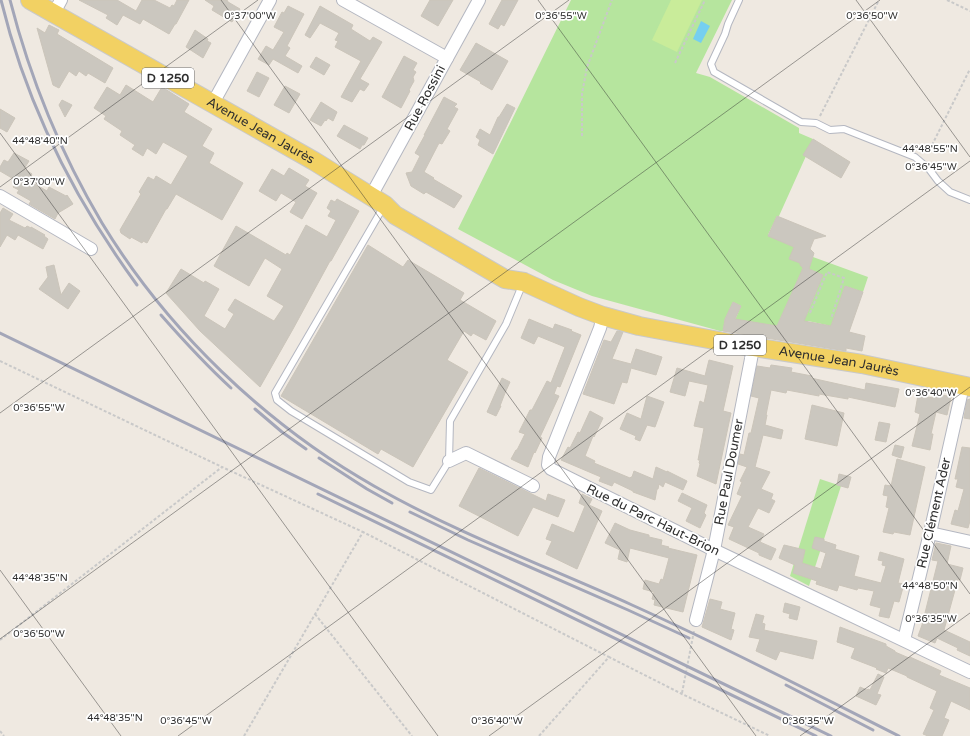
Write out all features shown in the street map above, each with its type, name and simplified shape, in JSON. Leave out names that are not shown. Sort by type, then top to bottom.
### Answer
[{"type":"main road","name":"Avenue Jean Jaurès","points":[[30,0],[57,7],[213,103],[314,161],[378,201],[400,208],[509,270],[524,282],[579,307],[639,326],[688,336],[862,364],[967,387]]},
{"type":"street","points":[[213,103],[270,0]]},
{"type":"street","points":[[343,0],[447,58]]},
{"type":"street","name":"Rue Rossini","points":[[378,201],[447,58],[479,0]]},
{"type":"street","points":[[0,196],[91,249]]},
{"type":"street","name":"Rue du Parc Haut-Brion","points":[[604,316],[549,457],[548,465],[550,469],[714,550],[970,672]]},
{"type":"street","name":"Rue Paul Doumer","points":[[696,620],[714,550],[753,347]]},
{"type":"street","name":"Rue Clément Ader","points":[[904,640],[967,387]]},
{"type":"street","points":[[449,461],[466,453],[533,486]]},
{"type":"street","points":[[930,533],[970,542]]},
{"type":"lane","points":[[739,0],[711,64],[714,72],[801,122],[816,123],[830,130],[844,128],[915,157],[930,169],[938,181],[950,192],[970,200]]},
{"type":"lane","points":[[378,201],[276,393],[278,400],[291,411],[409,482],[431,490],[449,461],[450,421],[506,324],[524,282]]},
{"type":"path","points":[[582,136],[582,94],[587,67],[612,0]]},
{"type":"path","points":[[675,63],[705,0]]},
{"type":"path","points":[[816,123],[880,0]]},
{"type":"path","points":[[946,0],[970,11]]},
{"type":"path","points":[[932,145],[970,69]]},
{"type":"path","points":[[810,313],[828,272],[844,278],[831,319]]},
{"type":"path","points":[[0,361],[222,467],[363,532],[682,694],[770,736]]},
{"type":"path","points":[[0,640],[222,467]]},
{"type":"path","points":[[244,736],[363,532]]},
{"type":"path","points":[[315,614],[412,736]]},
{"type":"path","points":[[682,694],[696,620]]},
{"type":"path","points":[[539,736],[609,657]]},
{"type":"path","points":[[0,731],[4,736]]},
{"type":"green space","points":[[571,0],[732,0],[696,73],[710,77],[799,128],[799,133],[813,139],[804,155],[806,156],[779,216],[777,216],[768,235],[794,247],[800,265],[803,268],[777,326],[735,320],[741,306],[733,302],[725,319],[723,331],[720,331],[592,296],[553,280],[458,229]]},
{"type":"green space","points":[[671,0],[702,0],[677,52],[652,40]]},
{"type":"green space","points":[[813,257],[868,277],[863,292],[845,286],[831,326],[808,321],[807,323],[797,321],[807,314],[823,275],[806,268]]},
{"type":"green space","points":[[820,479],[841,486],[809,586],[790,576]]},
{"type":"water","points":[[701,21],[710,26],[701,43],[693,39]]},
{"type":"building","points":[[79,0],[117,0],[136,11],[142,0],[154,0],[170,8],[172,5],[174,6],[177,0],[189,0],[169,34],[143,19],[140,24],[123,15],[117,25],[106,18],[108,15]]},
{"type":"building","points":[[205,0],[227,0],[240,9],[232,22],[212,10],[214,6]]},
{"type":"building","points":[[430,0],[453,0],[438,26],[421,16]]},
{"type":"building","points":[[502,0],[518,0],[504,26],[501,24],[498,29],[489,24]]},
{"type":"building","points":[[288,6],[304,14],[287,46],[290,48],[285,56],[302,66],[298,73],[273,59],[269,65],[258,59],[266,46],[273,50],[284,32],[274,27],[282,12],[284,13]]},
{"type":"building","points":[[320,6],[353,25],[351,29],[370,41],[373,37],[382,42],[360,79],[369,84],[364,91],[360,89],[352,102],[341,97],[361,61],[335,47],[338,41],[335,40],[339,33],[320,23],[310,38],[305,35]]},
{"type":"building","points":[[49,25],[59,30],[57,34],[113,68],[105,83],[88,73],[86,76],[79,71],[76,76],[69,71],[59,88],[53,85],[37,28],[45,33]]},
{"type":"building","points":[[195,30],[208,39],[207,41],[211,43],[203,58],[186,47]]},
{"type":"building","points":[[476,43],[508,61],[492,90],[460,70]]},
{"type":"building","points":[[404,56],[417,63],[413,70],[416,72],[413,77],[414,81],[401,108],[382,97]]},
{"type":"building","points":[[316,57],[330,65],[324,75],[310,67]]},
{"type":"building","points":[[257,72],[269,78],[259,97],[247,91]]},
{"type":"building","points":[[126,85],[153,102],[162,87],[189,104],[184,112],[212,129],[202,146],[214,153],[209,163],[243,183],[222,220],[176,194],[147,243],[143,241],[142,243],[131,237],[130,239],[121,233],[120,230],[141,194],[139,192],[148,177],[154,180],[156,176],[171,185],[188,156],[163,142],[156,154],[147,148],[143,156],[132,149],[135,145],[120,135],[122,131],[104,119],[106,116],[94,108],[107,87],[120,95]]},
{"type":"building","points":[[285,86],[300,94],[289,113],[274,105]]},
{"type":"building","points":[[444,97],[457,104],[454,107],[458,109],[447,129],[450,131],[442,144],[439,143],[424,172],[462,196],[454,208],[426,192],[424,194],[411,186],[406,173],[412,172],[420,156],[415,153]]},
{"type":"building","points":[[62,100],[72,105],[65,117],[59,105]]},
{"type":"building","points":[[321,102],[337,112],[333,121],[328,118],[321,126],[310,120]]},
{"type":"building","points":[[507,104],[515,108],[493,154],[478,145],[480,140],[476,137],[480,129],[490,135],[498,117]]},
{"type":"building","points":[[0,109],[15,118],[7,132],[0,128]]},
{"type":"building","points":[[344,125],[368,138],[360,149],[337,136]]},
{"type":"building","points":[[813,139],[850,162],[841,178],[803,155]]},
{"type":"building","points":[[14,153],[29,161],[24,169],[32,174],[28,180],[47,191],[49,187],[66,196],[67,195],[73,204],[58,213],[55,219],[29,204],[31,201],[17,193],[19,190],[13,187],[17,181],[0,171],[0,167],[4,160],[8,162]]},
{"type":"building","points":[[289,168],[309,180],[305,186],[317,193],[302,219],[290,212],[296,202],[281,193],[276,201],[259,191],[272,169],[284,176]]},
{"type":"building","points":[[337,199],[359,211],[260,387],[200,331],[166,293],[181,269],[204,283],[205,281],[219,289],[204,316],[225,329],[234,314],[228,310],[235,299],[274,321],[284,306],[267,296],[282,269],[265,258],[249,286],[214,266],[236,226],[286,255],[287,253],[290,255],[306,225],[327,237],[336,220],[328,216],[331,211],[327,208],[331,200],[335,202]]},
{"type":"building","points":[[3,208],[13,214],[9,220],[25,228],[27,226],[31,227],[45,235],[44,236],[48,239],[43,249],[18,235],[15,240],[7,235],[0,247],[0,213]]},
{"type":"building","points":[[777,216],[826,236],[814,239],[810,249],[814,253],[809,269],[823,275],[804,321],[831,326],[845,286],[863,292],[849,332],[865,336],[862,351],[846,348],[846,351],[723,331],[725,319],[733,302],[741,306],[735,319],[777,326],[803,268],[800,263],[789,259],[794,247],[768,236]]},
{"type":"building","points":[[368,245],[403,267],[408,260],[464,293],[460,300],[496,321],[486,340],[473,333],[471,336],[464,331],[447,360],[468,372],[413,467],[381,449],[378,454],[281,396]]},
{"type":"building","points":[[54,265],[61,295],[69,283],[80,291],[68,309],[39,289],[48,277],[46,267]]},
{"type":"building","points":[[529,319],[553,329],[555,324],[581,335],[560,387],[557,386],[554,394],[559,396],[540,437],[542,438],[528,467],[511,459],[525,434],[519,432],[547,381],[551,383],[565,347],[538,336],[534,344],[521,338]]},
{"type":"building","points":[[617,331],[623,332],[612,359],[631,364],[636,349],[662,357],[656,375],[631,368],[627,383],[622,382],[614,404],[583,394],[604,340],[611,342]]},
{"type":"building","points":[[709,360],[733,366],[723,411],[731,413],[716,484],[697,476],[700,464],[700,460],[698,460],[704,428],[694,426],[700,401],[704,403],[708,385],[689,381],[685,396],[670,392],[677,368],[705,376]]},
{"type":"building","points":[[771,365],[792,368],[791,372],[865,390],[866,383],[899,389],[895,407],[848,397],[848,399],[819,394],[819,396],[787,390],[786,393],[771,390],[765,425],[783,430],[781,439],[763,435],[755,467],[770,472],[761,489],[773,494],[771,499],[775,501],[769,513],[758,508],[748,527],[764,534],[760,542],[776,549],[771,560],[729,539],[734,527],[728,525],[742,496],[737,494],[742,482],[740,481],[747,467],[738,464],[740,454],[744,455],[749,433],[751,433],[759,398],[751,396],[757,366],[770,368]]},
{"type":"building","points":[[502,378],[510,382],[496,416],[487,412]]},
{"type":"building","points":[[934,393],[951,397],[947,415],[936,412],[931,434],[933,434],[930,450],[912,446],[920,414],[915,412],[918,395],[933,398]]},
{"type":"building","points":[[647,396],[664,402],[655,427],[647,425],[640,441],[635,439],[636,436],[620,429],[627,413],[641,419]]},
{"type":"building","points":[[970,399],[970,419],[964,418],[967,400]]},
{"type":"building","points":[[812,405],[844,413],[837,446],[805,439]]},
{"type":"building","points":[[590,411],[603,418],[594,437],[593,436],[585,456],[595,461],[594,463],[630,478],[632,477],[634,471],[653,479],[656,467],[687,481],[683,490],[665,482],[663,487],[659,484],[655,500],[633,492],[614,482],[612,486],[599,481],[601,477],[561,460],[568,447],[570,448],[578,432],[580,433]]},
{"type":"building","points":[[879,422],[890,424],[886,442],[875,440]]},
{"type":"building","points":[[895,445],[904,447],[901,458],[892,455]]},
{"type":"building","points":[[962,447],[970,448],[970,521],[968,528],[951,524],[955,510],[958,511],[964,489],[956,487],[958,479],[955,479]]},
{"type":"building","points":[[897,459],[925,467],[910,535],[894,532],[893,534],[883,532],[889,508],[886,507],[888,496],[883,495],[885,485],[891,486]]},
{"type":"building","points":[[479,468],[546,501],[548,494],[565,500],[558,517],[533,507],[518,536],[459,506]]},
{"type":"building","points":[[839,474],[851,477],[848,488],[837,485]]},
{"type":"building","points":[[682,493],[707,505],[704,513],[706,515],[700,528],[686,521],[692,508],[678,501]]},
{"type":"building","points":[[582,494],[592,499],[589,505],[602,511],[577,569],[546,554],[552,541],[546,539],[552,524],[574,533],[585,506],[579,503]]},
{"type":"building","points":[[615,523],[630,530],[649,535],[649,537],[662,540],[661,545],[669,547],[668,548],[697,555],[683,612],[654,605],[655,600],[652,599],[654,592],[643,589],[645,580],[659,584],[661,579],[663,580],[669,558],[630,548],[627,562],[618,559],[620,550],[605,543]]},
{"type":"building","points":[[815,537],[824,539],[824,541],[836,545],[835,549],[859,556],[854,576],[881,583],[886,566],[882,565],[883,561],[878,560],[880,552],[904,559],[898,583],[904,584],[899,602],[894,601],[889,618],[879,616],[881,608],[870,605],[874,591],[858,588],[857,590],[839,585],[837,591],[816,584],[817,581],[793,573],[795,565],[779,558],[784,545],[805,550],[802,563],[821,569],[826,553],[812,548]]},
{"type":"building","points":[[936,543],[951,546],[947,564],[963,568],[960,580],[958,579],[944,630],[970,642],[970,656],[957,650],[958,648],[937,638],[935,643],[918,636],[938,561],[932,560]]},
{"type":"building","points":[[710,599],[722,602],[720,609],[735,613],[731,629],[734,630],[731,640],[702,627]]},
{"type":"building","points":[[785,603],[800,607],[797,620],[789,618],[790,614],[783,612]]},
{"type":"building","points":[[756,614],[764,616],[762,623],[765,624],[764,630],[817,641],[813,659],[780,651],[776,660],[756,651],[760,639],[749,637]]},
{"type":"building","points":[[840,627],[886,644],[886,646],[895,652],[941,671],[939,675],[970,688],[970,710],[951,701],[944,718],[949,720],[942,736],[928,736],[923,734],[934,710],[930,708],[937,691],[888,668],[886,673],[851,658],[855,648],[837,642]]},
{"type":"building","points":[[878,674],[884,677],[877,694],[881,695],[876,705],[856,696],[860,687],[870,690]]},
{"type":"railway","points":[[1,0],[11,38],[24,76],[38,113],[55,149],[93,219],[137,285]]},
{"type":"railway","points":[[10,0],[27,58],[48,115],[73,170],[102,223],[128,262],[157,301],[188,337],[257,404],[295,434],[334,461],[405,503],[469,534],[700,636],[899,736]]},
{"type":"railway","points":[[161,315],[231,388]]},
{"type":"railway","points":[[0,333],[831,736]]},
{"type":"railway","points":[[255,409],[282,432],[306,449]]},
{"type":"railway","points":[[319,458],[367,489],[392,503]]},
{"type":"railway","points":[[318,494],[816,736]]},
{"type":"railway","points":[[410,512],[468,540],[689,638]]},
{"type":"railway","points":[[786,685],[873,730]]}]
